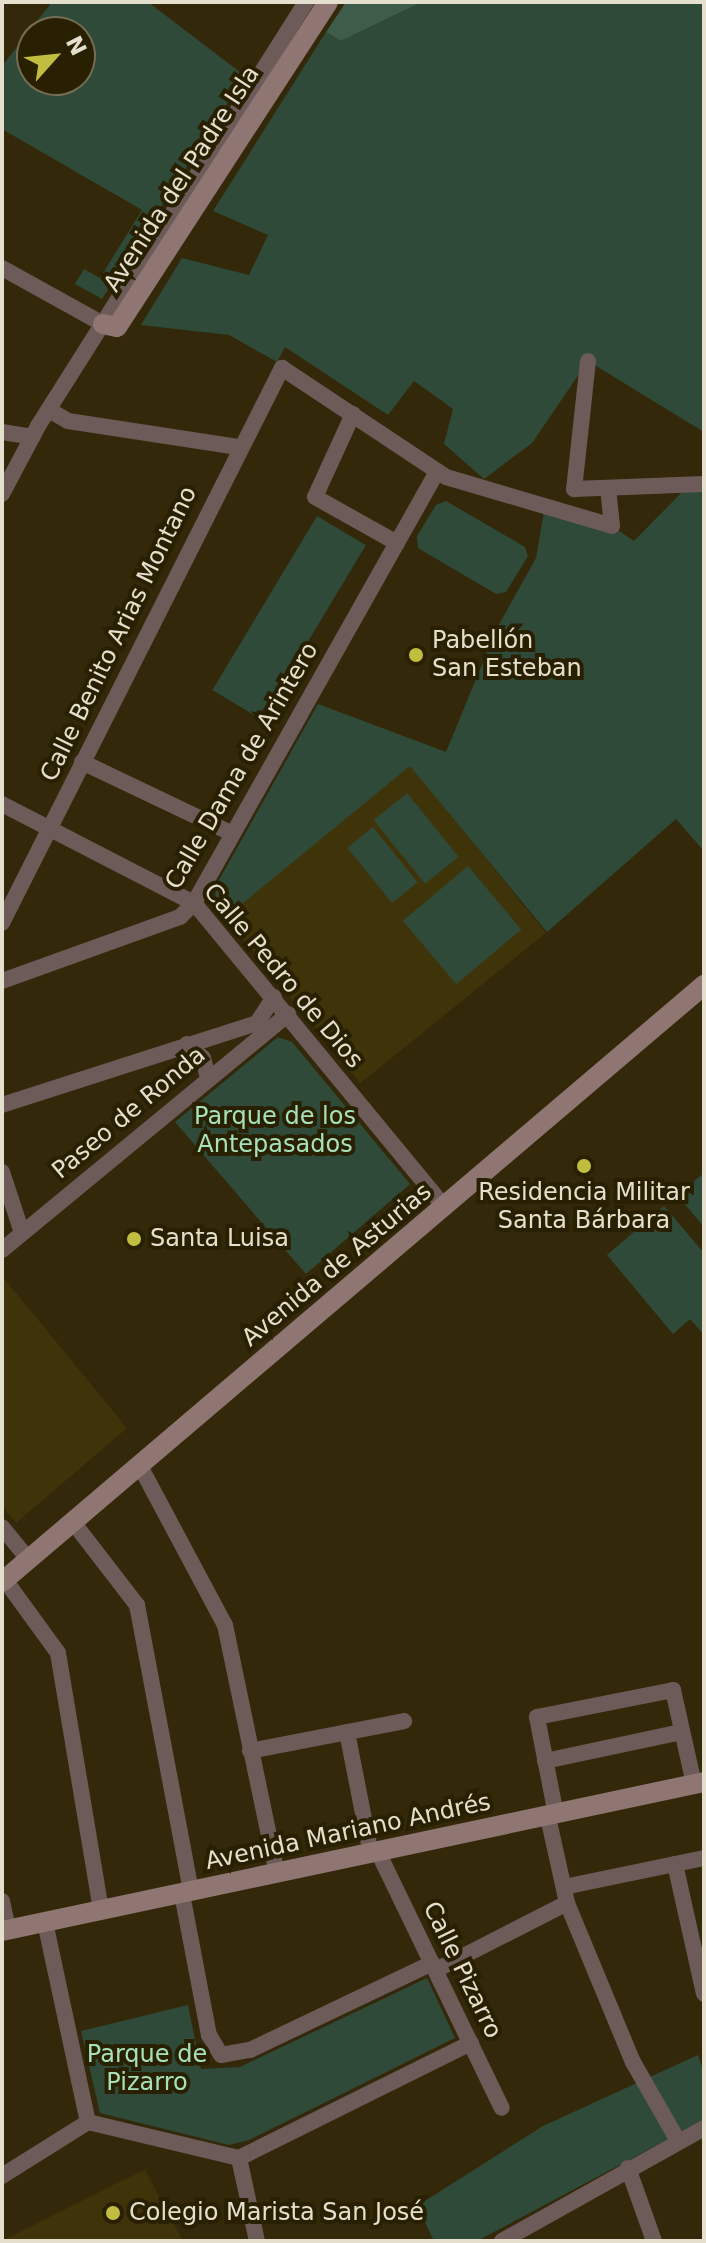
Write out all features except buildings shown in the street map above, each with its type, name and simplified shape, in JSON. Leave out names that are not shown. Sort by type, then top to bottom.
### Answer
[{"type":"main road","name":"Avenida del Padre Isla","points":[[103,324],[117,327],[328,2]]},
{"type":"main road","name":"Avenida de Asturias","points":[[3,1581],[704,985]]},
{"type":"main road","name":"Avenida Mariano Andrés","points":[[5,1931],[699,1783]]},
{"type":"street","points":[[2,268],[103,324],[306,2]]},
{"type":"street","name":"Avenida del Padre Isla","points":[[2,494],[49,410],[103,324]]},
{"type":"street","points":[[588,361],[574,489],[704,484]]},
{"type":"street","name":"Calle Benito Arias Montano","points":[[2,923],[238,447],[282,368],[353,414]]},
{"type":"street","points":[[49,410],[68,421],[238,447]]},
{"type":"street","points":[[397,543],[315,497],[353,414],[437,472],[612,526],[608,488]]},
{"type":"street","points":[[2,432],[33,437]]},
{"type":"street","name":"Calle Dama de Arintero","points":[[2,981],[180,917],[194,903],[437,472]]},
{"type":"street","points":[[82,762],[233,834]]},
{"type":"street","name":"Calle Pedro de Dios","points":[[2,804],[194,903],[445,1208]]},
{"type":"street","points":[[2,1105],[257,1023],[274,997]]},
{"type":"street","name":"Paseo de Ronda","points":[[2,1250],[288,1014]]},
{"type":"street","points":[[187,1044],[203,1058],[208,1078]]},
{"type":"street","points":[[2,1172],[22,1233]]},
{"type":"street","points":[[140,1466],[225,1625],[277,1874]]},
{"type":"street","points":[[73,1522],[137,1605],[209,2035],[221,2055],[250,2050],[434,1966],[566,1895],[704,1858]]},
{"type":"street","points":[[2,1527],[29,1560]]},
{"type":"street","points":[[3,1581],[58,1653],[101,1911]]},
{"type":"street","points":[[677,2139],[642,2080],[566,1895],[537,1717],[673,1690],[682,1732],[699,1783]]},
{"type":"street","points":[[250,1751],[404,1721]]},
{"type":"street","name":"Calle Pizarro","points":[[347,1732],[374,1853],[434,1966],[502,2108]]},
{"type":"street","points":[[545,1761],[682,1732]]},
{"type":"street","points":[[675,1864],[704,1994]]},
{"type":"street","points":[[2,1901],[5,1931]]},
{"type":"street","points":[[45,1922],[88,2122]]},
{"type":"street","points":[[2,2176],[88,2122],[239,2158],[471,2043]]},
{"type":"street","points":[[506,2240],[677,2139],[704,2128]]},
{"type":"street","points":[[239,2158],[257,2241]]},
{"type":"street","points":[[628,2168],[654,2241]]},
{"type":"shaded area","points":[[410,765],[546,933],[360,1083],[224,915]]},
{"type":"shaded area","points":[[2,1276],[127,1428],[16,1523],[2,1506]]},
{"type":"shaded area","name":"Colegio Marista San José","points":[[145,2170],[183,2241],[2,2241],[113,2185]]},
{"type":"green space","points":[[52,2],[148,2],[245,76],[102,299],[75,284],[84,269],[100,278],[142,210],[2,129],[2,66],[16,48],[16,96],[96,96],[96,16],[41,16]]},
{"type":"green space","points":[[346,2],[422,2],[341,41],[326,32]]},
{"type":"green space","points":[[422,2],[704,2],[704,432],[588,361],[532,443],[484,479],[444,444],[453,409],[414,381],[388,415],[285,347],[277,362],[229,335],[141,325],[182,258],[249,275],[268,235],[213,211],[326,32],[341,41]]},
{"type":"green space","points":[[704,484],[704,851],[676,819],[547,932],[410,766],[226,917],[217,914],[215,887],[318,704],[446,752],[497,628],[536,558],[545,506],[612,526],[634,541],[689,485]]},
{"type":"green space","points":[[446,501],[525,547],[528,556],[506,592],[496,594],[418,548],[417,536],[436,505]]},
{"type":"green space","points":[[317,516],[366,545],[261,719],[212,690]]},
{"type":"green space","points":[[407,793],[459,857],[425,884],[374,820]]},
{"type":"green space","points":[[373,827],[418,882],[392,903],[347,848]]},
{"type":"green space","points":[[468,866],[521,930],[456,984],[403,921]]},
{"type":"green space","name":"Parque de los Antepasados","points":[[278,1037],[292,1042],[410,1184],[306,1274],[175,1122]]},
{"type":"green space","points":[[704,1173],[704,1227],[677,1195]]},
{"type":"green space","points":[[664,1206],[704,1253],[704,1335],[690,1319],[673,1334],[607,1255]]},
{"type":"green space","name":"Parque de Pizarro","points":[[427,1978],[455,2038],[249,2140],[229,2145],[100,2113],[81,2031],[188,2005],[201,2069],[240,2067]]},
{"type":"green space","points":[[698,2055],[704,2073],[704,2120],[477,2241],[434,2241],[417,2206],[543,2126]]},
{"type":"place","name":"Pabellón San Esteban","points":[[416,655]]},
{"type":"place","name":"Residencia Militar Santa Bárbara","points":[[584,1166]]},
{"type":"place","name":"Santa Luisa","points":[[134,1239]]},
{"type":"place","name":"Colegio Marista San José","points":[[113,2213]]}]
